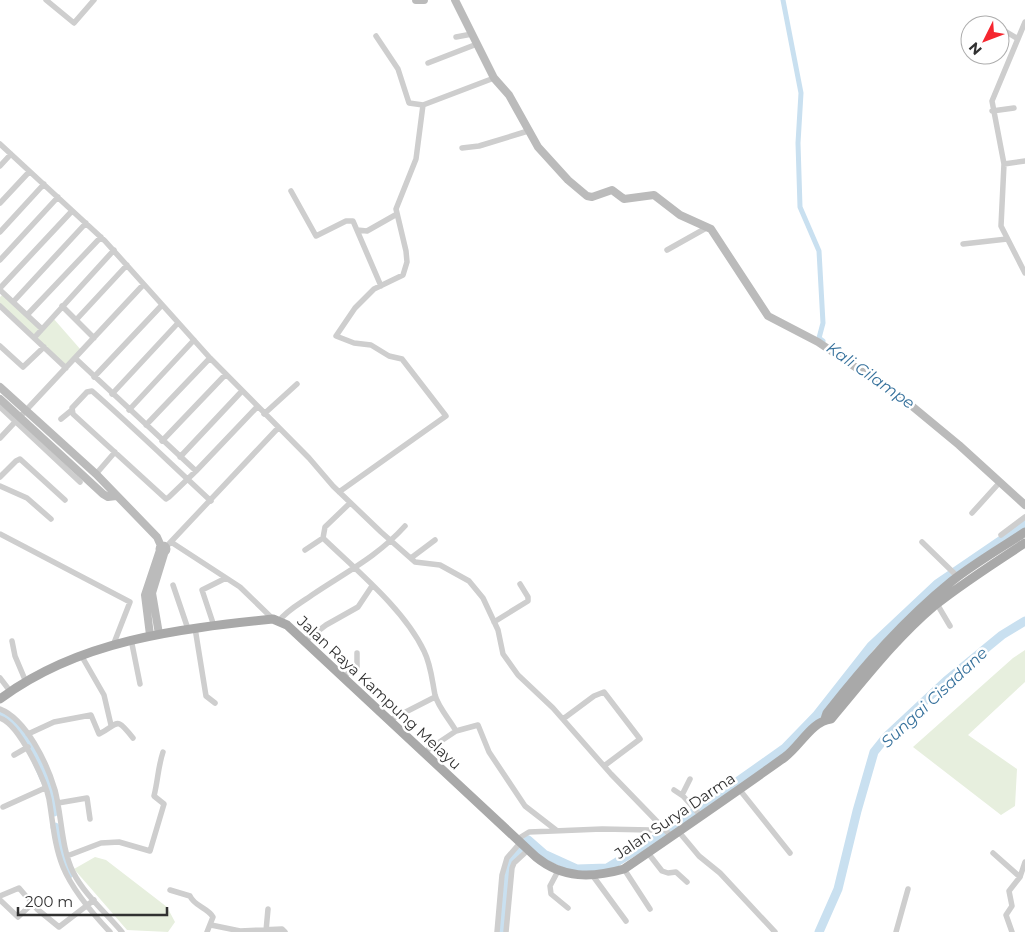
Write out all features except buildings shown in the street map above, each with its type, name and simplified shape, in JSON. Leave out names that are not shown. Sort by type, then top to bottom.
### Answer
[{"type":"main road","name":"Jalan Surya Darma","points":[[825,720],[827,713],[877,651],[928,602],[1008,535],[1025,532]]},
{"type":"main road","name":"Jalan Surya Darma","points":[[522,845],[545,864],[558,871],[593,876],[624,869],[674,835],[698,813],[738,789],[788,754],[825,720],[832,719],[883,656],[937,604],[964,583],[1025,543]]},
{"type":"main road","name":"Jalan Raya Kampung Melayu","points":[[0,698],[26,682],[81,655],[114,643],[192,629],[276,620],[287,625],[305,641],[522,845]]},
{"type":"street","points":[[46,0],[74,23],[92,1]]},
{"type":"street","points":[[416,0],[424,0]]},
{"type":"street","points":[[455,0],[494,78],[509,95],[528,131],[547,159],[587,196],[592,197],[612,190],[624,199],[650,194],[686,218],[708,227],[768,316],[818,342],[907,402],[1025,505]]},
{"type":"street","points":[[1025,22],[992,96],[992,111],[1004,164],[1000,214],[1001,226],[1025,273]]},
{"type":"street","points":[[456,37],[472,34]]},
{"type":"street","points":[[1010,34],[1018,39]]},
{"type":"street","points":[[376,36],[398,70],[409,103],[423,106],[494,78]]},
{"type":"street","points":[[428,64],[477,44]]},
{"type":"street","points":[[339,492],[446,416],[402,359],[390,356],[371,345],[354,343],[336,336],[355,308],[374,288],[401,277],[405,268],[406,251],[396,209],[416,159],[423,106]]},
{"type":"street","points":[[992,111],[1014,108]]},
{"type":"street","points":[[462,148],[479,146],[528,131]]},
{"type":"street","points":[[0,144],[114,250],[178,324],[350,503],[417,562],[440,565],[469,581],[483,598],[501,640],[503,654],[525,684],[563,720],[604,766],[664,827],[720,874],[775,932]]},
{"type":"street","points":[[0,166],[10,154]]},
{"type":"street","points":[[1004,164],[1025,160]]},
{"type":"street","points":[[0,203],[29,172]]},
{"type":"street","points":[[0,232],[44,184]]},
{"type":"street","points":[[291,191],[316,236],[351,219],[381,286]]},
{"type":"street","points":[[0,260],[58,197]]},
{"type":"street","points":[[42,329],[0,289],[72,210]]},
{"type":"street","points":[[357,230],[367,231],[397,214]]},
{"type":"street","points":[[13,302],[86,223]]},
{"type":"street","points":[[668,250],[708,227]]},
{"type":"street","points":[[27,315],[100,237]]},
{"type":"street","points":[[963,244],[1007,239]]},
{"type":"street","points":[[34,338],[114,250]]},
{"type":"street","points":[[76,320],[127,265]]},
{"type":"street","points":[[0,438],[143,284]]},
{"type":"street","points":[[94,377],[162,305]]},
{"type":"street","points":[[0,306],[66,368]]},
{"type":"street","points":[[62,306],[94,338]]},
{"type":"street","points":[[108,407],[114,396],[178,324]]},
{"type":"street","points":[[129,410],[194,340]]},
{"type":"street","points":[[0,346],[23,367],[44,347]]},
{"type":"street","points":[[75,358],[196,471]]},
{"type":"street","points":[[146,426],[210,358]]},
{"type":"street","points":[[162,441],[226,374]]},
{"type":"street","points":[[264,414],[297,384]]},
{"type":"street","points":[[0,387],[96,474],[165,547],[226,578],[276,620],[383,549],[405,526]]},
{"type":"street","points":[[61,419],[90,390],[211,501]]},
{"type":"street","points":[[180,457],[242,391]]},
{"type":"street","points":[[0,399],[18,420],[80,482]]},
{"type":"street","points":[[0,407],[18,420],[103,494],[108,497],[116,496]]},
{"type":"street","points":[[72,410],[73,414],[164,498],[169,497],[196,471],[257,407]]},
{"type":"street","points":[[154,635],[152,593],[165,547],[211,501],[278,428]]},
{"type":"street","points":[[96,474],[115,452]]},
{"type":"street","points":[[0,477],[16,460],[20,460],[65,500]]},
{"type":"street","points":[[972,513],[1000,482]]},
{"type":"street","points":[[0,486],[27,498],[52,519]]},
{"type":"street","points":[[305,550],[322,538],[325,527],[350,503]]},
{"type":"street","points":[[1008,535],[1025,517]]},
{"type":"street","points":[[0,534],[130,602],[114,643]]},
{"type":"street","points":[[322,538],[372,586],[409,626],[424,650],[433,677],[435,697],[456,731]]},
{"type":"street","points":[[411,558],[435,540]]},
{"type":"street","points":[[922,542],[951,568],[957,576]]},
{"type":"street","points":[[214,626],[202,590],[226,578]]},
{"type":"street","points":[[494,622],[528,601],[528,597],[520,584]]},
{"type":"street","points":[[173,585],[192,629],[206,696],[215,702]]},
{"type":"street","points":[[305,641],[326,625],[358,607],[372,586]]},
{"type":"street","points":[[937,604],[950,626]]},
{"type":"street","points":[[131,640],[140,684]]},
{"type":"street","points":[[12,641],[15,656],[26,682]]},
{"type":"street","points":[[343,676],[357,667],[357,653]]},
{"type":"street","points":[[81,655],[104,695],[111,725]]},
{"type":"street","points":[[0,678],[10,692]]},
{"type":"street","points":[[563,720],[594,696],[604,692],[640,740],[604,766]]},
{"type":"street","points":[[390,720],[435,697]]},
{"type":"street","points":[[0,709],[15,718],[28,734],[29,746],[46,788],[58,856],[67,877],[122,932]]},
{"type":"street","points":[[28,734],[54,722],[93,716],[100,734],[111,725],[121,724],[133,738]]},
{"type":"street","points":[[0,718],[12,726],[29,746],[51,780],[58,803],[67,856],[91,903],[110,932]]},
{"type":"street","points":[[424,754],[456,731],[478,725],[488,752],[525,806],[556,830]]},
{"type":"street","points":[[14,754],[29,746]]},
{"type":"street","points":[[67,856],[101,843],[119,842],[150,851],[164,804],[154,796],[159,776],[157,770],[163,752]]},
{"type":"street","points":[[682,795],[690,779]]},
{"type":"street","points":[[3,807],[46,788]]},
{"type":"street","points":[[738,789],[790,853]]},
{"type":"street","points":[[674,790],[682,795],[698,813]]},
{"type":"street","points":[[58,803],[87,798],[90,819]]},
{"type":"street","points":[[506,932],[512,868],[529,832],[556,830],[651,830],[664,827]]},
{"type":"street","points":[[497,932],[502,875],[507,858],[522,845]]},
{"type":"street","points":[[648,853],[662,871],[668,873],[676,872],[687,882]]},
{"type":"street","points":[[993,853],[1020,876]]},
{"type":"street","points":[[1012,932],[1006,915],[1012,906],[1009,891],[1020,876],[1025,862]]},
{"type":"street","points":[[624,869],[650,909]]},
{"type":"street","points":[[558,871],[550,886],[551,894],[568,908]]},
{"type":"street","points":[[593,876],[626,921]]},
{"type":"street","points":[[0,896],[18,888],[58,927],[91,903]]},
{"type":"street","points":[[896,932],[908,889]]},
{"type":"street","points":[[170,890],[190,896],[192,902],[206,909],[213,916],[207,932]]},
{"type":"street","points":[[0,900],[18,917],[33,904]]},
{"type":"street","points":[[266,931],[268,909]]},
{"type":"street","points":[[211,925],[240,931],[282,929],[285,932]]},
{"type":"green space","points":[[3,294],[41,329],[33,337],[0,306],[0,297]]},
{"type":"green space","points":[[53,318],[81,350],[66,365],[35,337]]},
{"type":"green space","points":[[1025,650],[1025,682],[968,735],[1017,769],[1015,806],[1001,815],[913,747],[1013,658]]},
{"type":"green space","points":[[95,857],[106,860],[167,907],[175,922],[168,932],[127,930],[74,869]]},
{"type":"waterway","name":"Kali Cilampe","points":[[783,0],[801,93],[798,143],[800,207],[819,251],[823,323],[819,338],[823,341]]},
{"type":"waterway","points":[[501,932],[505,877],[513,855],[528,840],[544,854],[577,869],[607,868],[666,832],[785,748],[816,716],[871,646],[937,584],[1025,524]]},
{"type":"waterway","name":"Sungai Cisadane","points":[[819,932],[838,889],[874,752],[886,737],[946,681],[1002,635],[1025,621]]},
{"type":"waterway","points":[[0,713],[4,714],[24,733],[52,796],[54,812]]},
{"type":"waterway","points":[[55,827],[69,874]]}]
